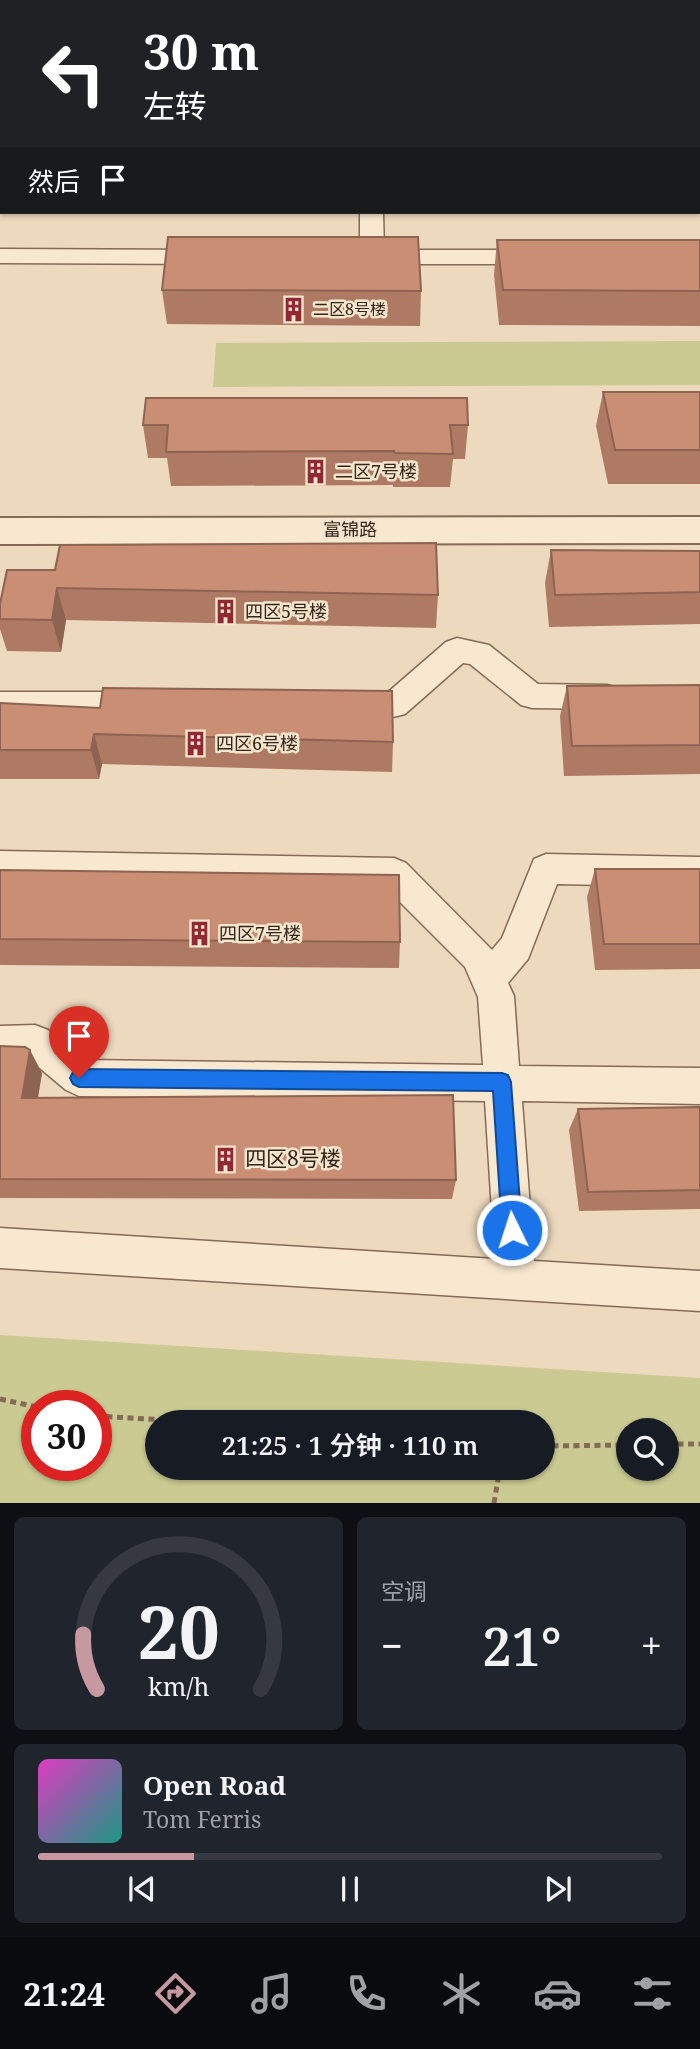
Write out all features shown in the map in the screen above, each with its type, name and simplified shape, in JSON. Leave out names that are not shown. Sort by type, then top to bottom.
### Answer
[{"type":"street","points":[[371,214],[372,257]]},
{"type":"street","points":[[0,256],[234,257]]},
{"type":"street","points":[[345,257],[564,257]]},
{"type":"street","name":"富锦路","points":[[0,531],[700,530]]},
{"type":"street","points":[[326,705],[394,705],[457,650],[478,653],[532,696],[635,697]]},
{"type":"street","points":[[0,704],[177,705]]},
{"type":"street","points":[[0,866],[394,873],[477,956],[496,996],[516,1279]]},
{"type":"street","points":[[488,979],[516,948],[546,869],[700,872]]},
{"type":"street","points":[[0,1043],[35,1042],[79,1078],[700,1086]]},
{"type":"street","points":[[0,1248],[700,1291]]},
{"type":"path","points":[[0,1399],[21,1404]]},
{"type":"path","points":[[112,1417],[145,1419]]},
{"type":"path","points":[[679,1444],[700,1444]]},
{"type":"path","points":[[555,1446],[616,1445]]},
{"type":"path","points":[[494,1503],[498,1480]]},
{"type":"green space","points":[[700,341],[700,385],[213,387],[216,343]]},
{"type":"green space","points":[[0,1335],[700,1378],[700,1503],[0,1503]]},
{"type":"building","points":[[168,237],[418,237],[421,291],[162,290]]},
{"type":"building","points":[[497,240],[700,240],[700,291],[503,290]]},
{"type":"building","points":[[603,392],[700,392],[700,450],[615,450]]},
{"type":"building","points":[[146,398],[467,398],[468,425],[450,425],[453,454],[394,451],[166,452],[168,425],[143,425]]},
{"type":"building","points":[[436,543],[438,595],[57,588],[52,620],[0,619],[0,604],[7,570],[55,570],[60,545]]},
{"type":"building","points":[[551,550],[700,551],[700,592],[555,595]]},
{"type":"building","points":[[700,685],[700,745],[572,746],[567,686]]},
{"type":"building","points":[[103,688],[392,691],[393,742],[94,734],[91,750],[0,750],[0,703],[100,708]]},
{"type":"building","points":[[595,869],[700,869],[700,944],[604,944]]},
{"type":"building","points":[[0,870],[399,875],[400,942],[0,939]]},
{"type":"building","name":"四区8号楼","points":[[0,1046],[25,1047],[30,1050],[22,1098],[453,1095],[456,1180],[0,1179]]},
{"type":"building","points":[[700,1107],[700,1190],[588,1192],[578,1109]]},
{"type":"place","name":"二区8号楼","points":[[293,309]]},
{"type":"place","name":"二区7号楼","points":[[315,472]]},
{"type":"place","name":"四区5号楼","points":[[225,612]]},
{"type":"place","name":"四区6号楼","points":[[196,744]]},
{"type":"place","name":"四区7号楼","points":[[199,934]]},
{"type":"place","name":"四区8号楼","points":[[225,1159]]},
{"type":"route","points":[[79,1078],[502,1082],[512,1230]]}]
